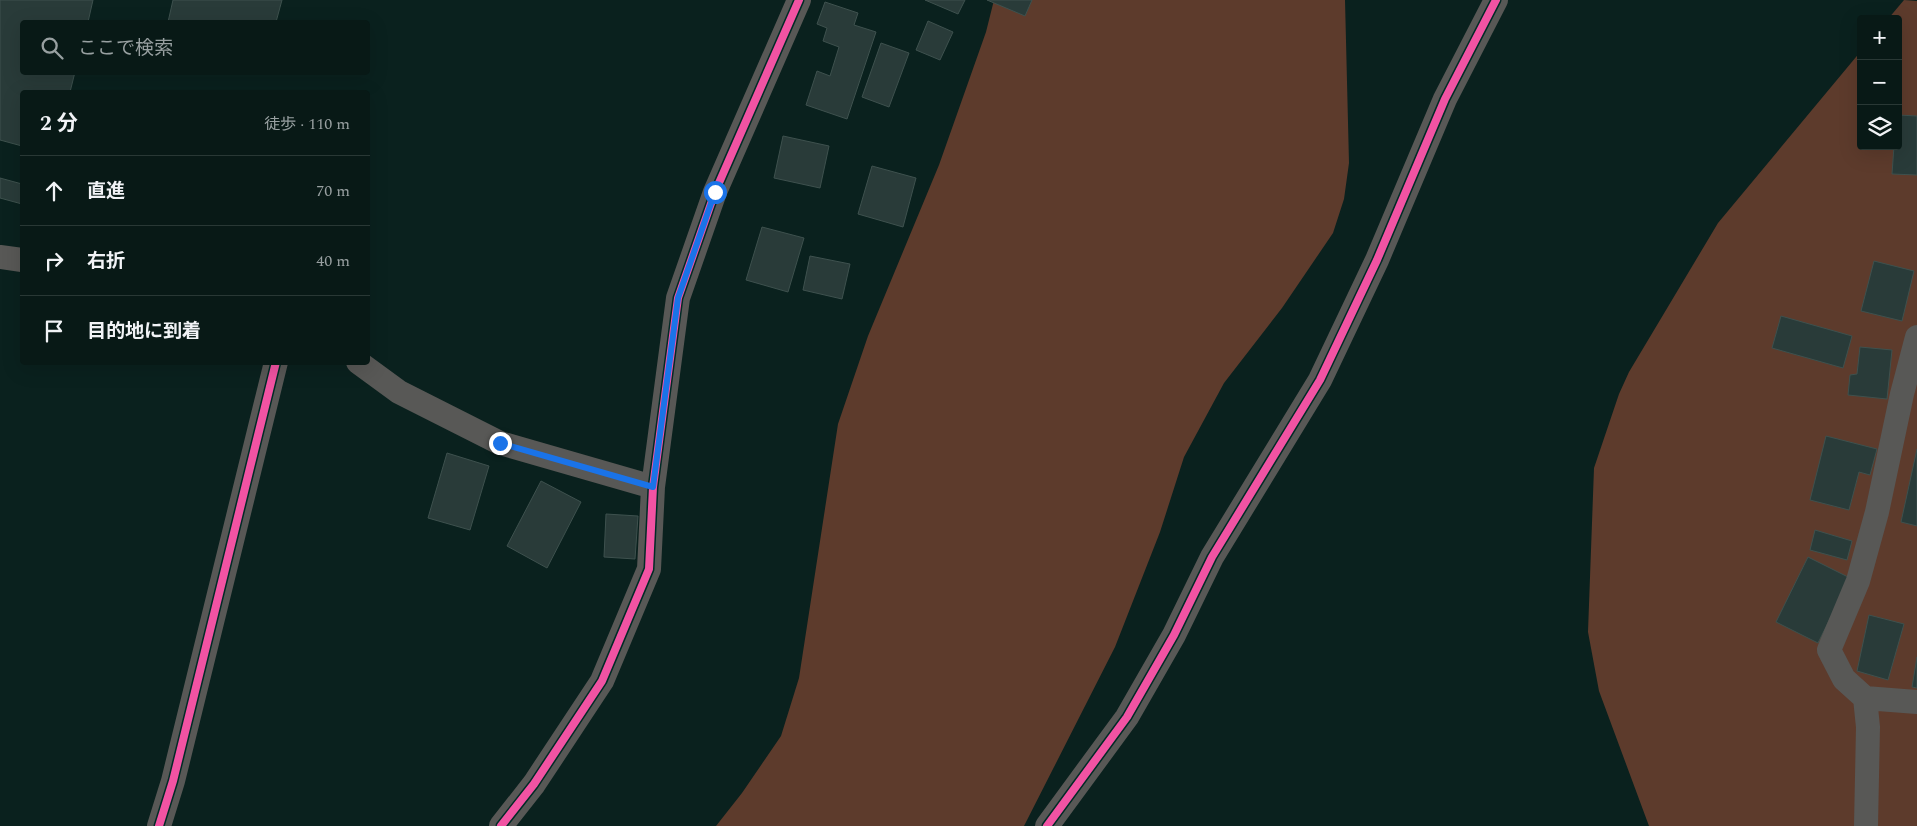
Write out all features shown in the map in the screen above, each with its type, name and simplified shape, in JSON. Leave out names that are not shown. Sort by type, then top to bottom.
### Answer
[{"type":"street","points":[[501,826],[534,784],[602,681],[649,570],[653,487],[678,298],[715,192],[799,0]]},
{"type":"street","points":[[1047,826],[1127,717],[1174,635],[1212,558],[1320,380],[1377,260],[1445,99],[1496,0]]},
{"type":"street","points":[[0,257],[20,260]]},
{"type":"street","points":[[1917,337],[1902,394],[1877,512],[1858,581],[1829,650],[1844,679],[1866,698],[1917,702]]},
{"type":"street","points":[[159,826],[173,781],[275,365]]},
{"type":"street","points":[[362,365],[399,392],[500,443],[653,487]]},
{"type":"street","points":[[1866,698],[1868,727],[1866,826]]},
{"type":"shaded area","points":[[994,0],[1345,0],[1349,163],[1344,199],[1333,233],[1282,308],[1224,383],[1184,457],[1160,532],[1115,647],[1024,826],[716,826],[742,793],[781,736],[799,678],[838,424],[868,336],[939,165],[986,32]]},
{"type":"shaded area","points":[[1904,0],[1917,1],[1917,826],[1649,826],[1599,691],[1588,632],[1594,468],[1619,394],[1629,372],[1718,223],[1857,56],[1857,150],[1902,150],[1902,15],[1891,15]]},
{"type":"building","points":[[0,0],[93,0],[88,20],[20,20],[20,75],[74,75],[70,90],[20,90],[20,145],[0,140]]},
{"type":"building","points":[[173,0],[282,0],[277,20],[168,20]]},
{"type":"building","points":[[925,0],[965,0],[958,14]]},
{"type":"building","points":[[987,0],[1032,0],[1025,16]]},
{"type":"building","points":[[825,2],[858,13],[854,25],[876,32],[847,119],[806,105],[817,71],[830,76],[839,47],[823,41],[827,28],[817,24]]},
{"type":"building","points":[[928,21],[953,32],[940,60],[916,50]]},
{"type":"building","points":[[881,43],[909,53],[889,107],[862,97]]},
{"type":"building","points":[[1902,115],[1917,116],[1917,175],[1892,174],[1894,150],[1902,150]]},
{"type":"building","points":[[783,136],[829,146],[820,188],[774,178]]},
{"type":"building","points":[[872,166],[916,178],[903,227],[858,214]]},
{"type":"building","points":[[0,178],[20,183],[20,203],[0,198]]},
{"type":"building","points":[[762,227],[804,238],[788,292],[746,280]]},
{"type":"building","points":[[810,256],[850,264],[842,299],[803,290]]},
{"type":"building","points":[[1874,261],[1914,271],[1902,321],[1861,311]]},
{"type":"building","points":[[1781,316],[1852,336],[1843,368],[1772,348]]},
{"type":"building","points":[[1860,347],[1892,350],[1887,399],[1848,395],[1850,375],[1857,374]]},
{"type":"building","points":[[1826,436],[1877,449],[1870,475],[1859,472],[1849,510],[1810,500]]},
{"type":"building","points":[[1917,449],[1917,526],[1901,522]]},
{"type":"building","points":[[447,453],[489,466],[470,530],[428,518]]},
{"type":"building","points":[[541,481],[581,502],[547,568],[507,546]]},
{"type":"building","points":[[606,514],[638,516],[635,559],[604,557]]},
{"type":"building","points":[[1815,530],[1852,541],[1847,560],[1810,550]]},
{"type":"building","points":[[1808,557],[1850,578],[1818,643],[1776,622]]},
{"type":"building","points":[[1869,615],[1904,624],[1888,680],[1857,671]]},
{"type":"building","points":[[1917,657],[1917,688],[1912,687]]},
{"type":"cycle path","points":[[501,826],[534,784],[602,681],[649,569],[653,487],[678,298],[715,192],[799,0]]},
{"type":"cycle path","points":[[1047,826],[1127,717],[1174,635],[1212,557],[1320,380],[1377,260],[1445,99],[1496,0]]},
{"type":"cycle path","points":[[159,826],[173,781],[275,365]]},
{"type":"route","points":[[500,443],[653,487],[678,298],[715,192]]}]
